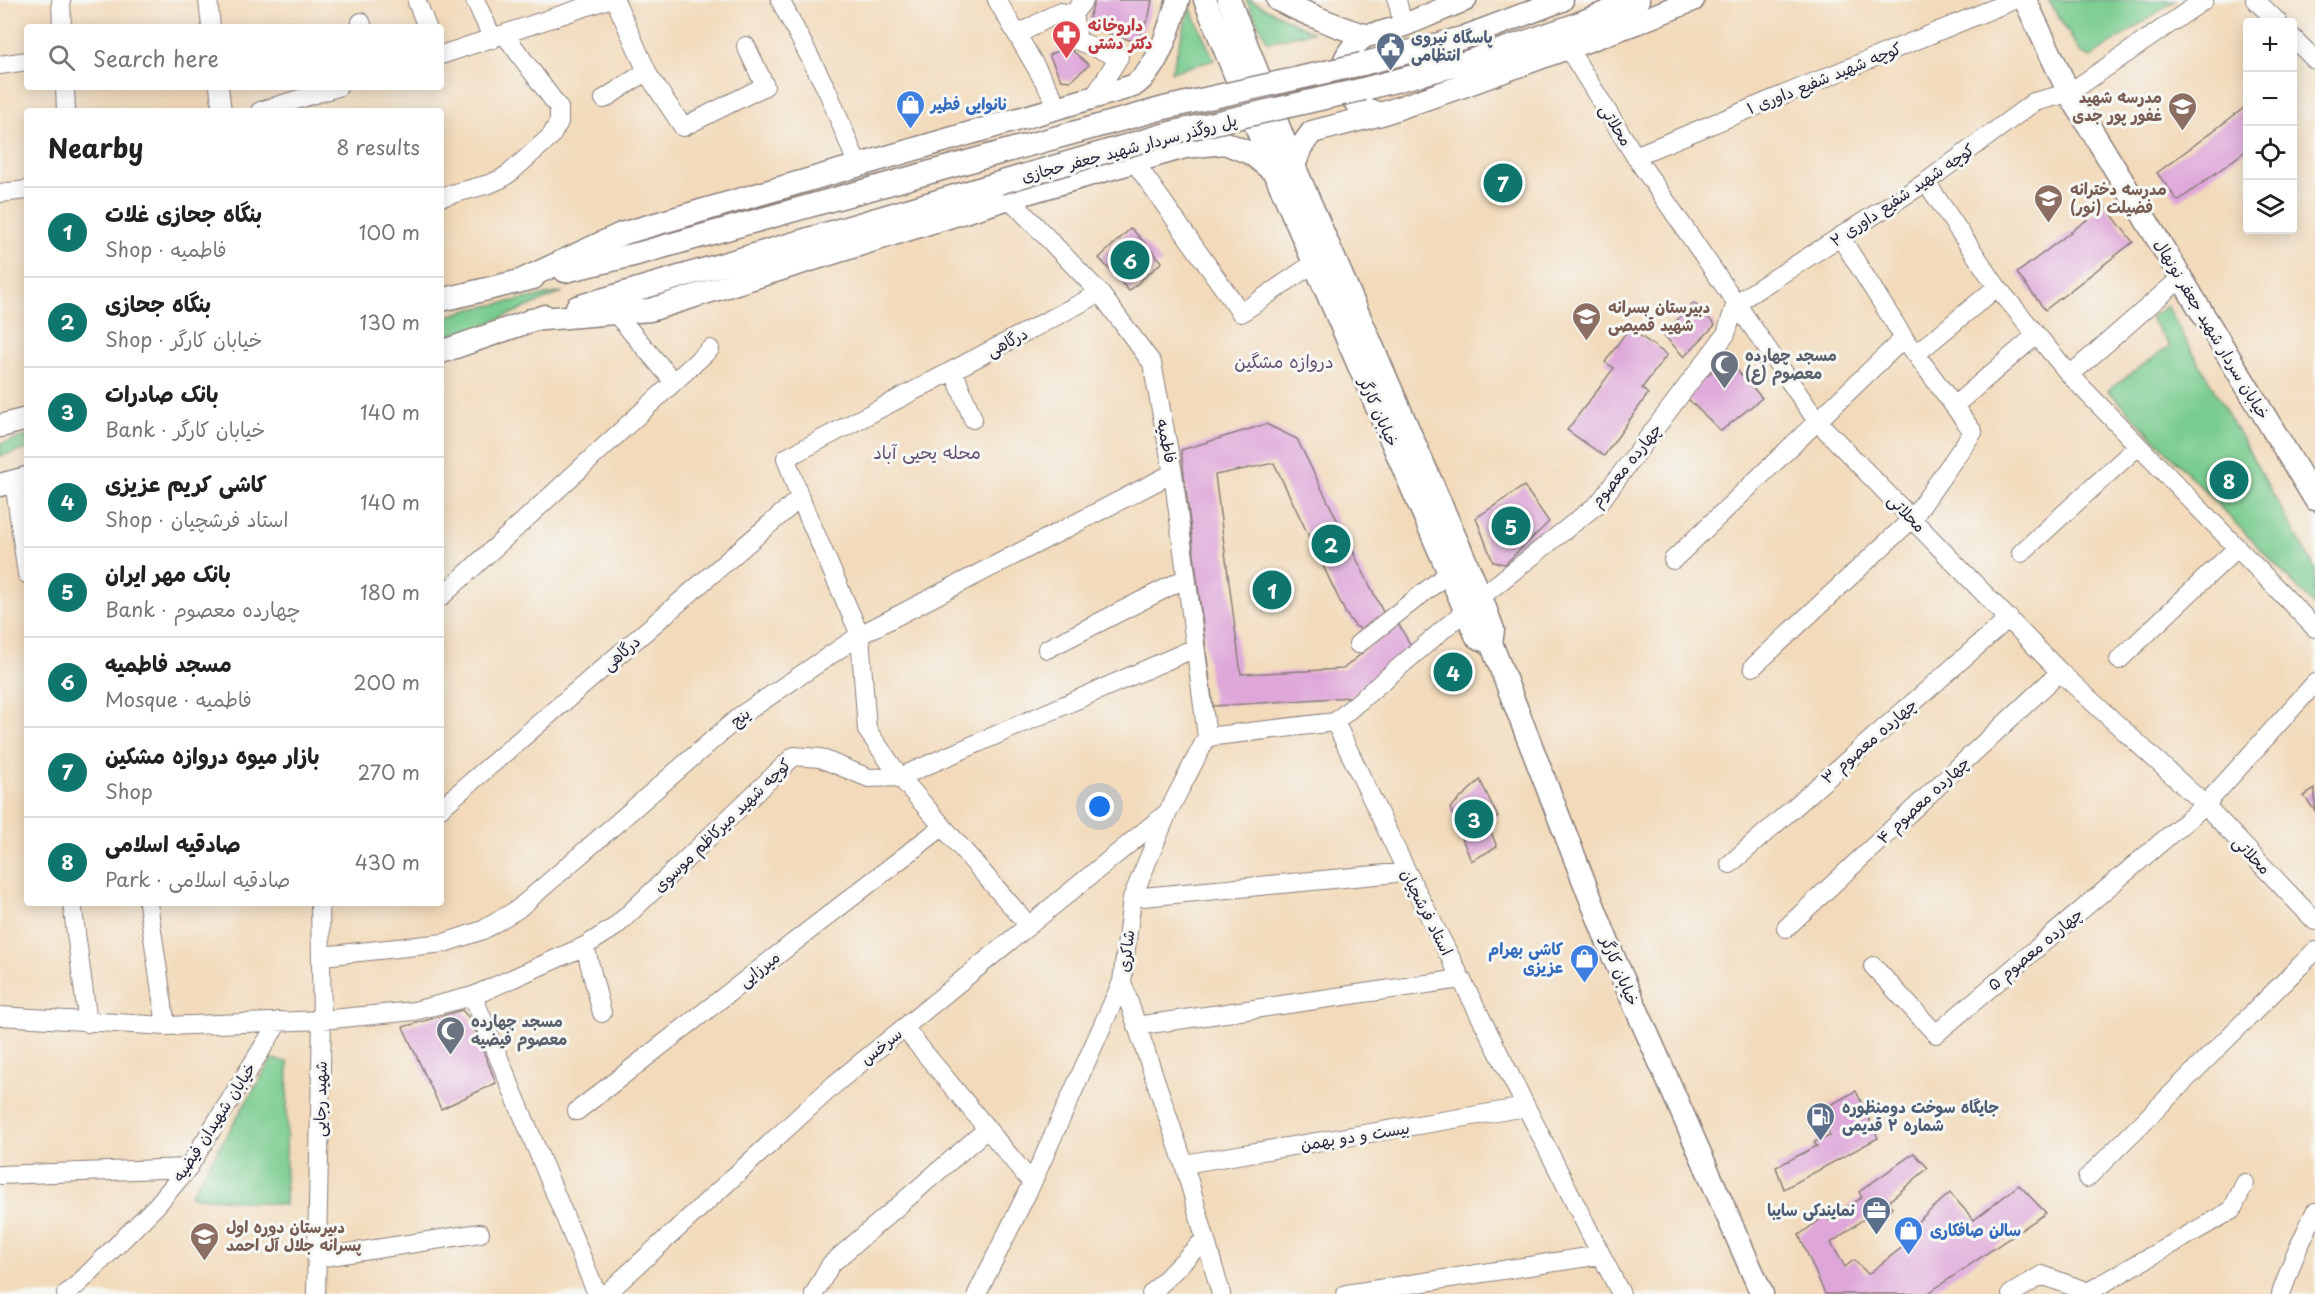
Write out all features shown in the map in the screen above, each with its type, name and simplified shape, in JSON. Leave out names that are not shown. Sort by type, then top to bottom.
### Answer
[{"type":"main road","points":[[444,299],[518,282],[621,234],[1133,86],[1144,77],[1168,31],[1178,0]]},
{"type":"main road","points":[[1205,0],[1284,170]]},
{"type":"main road","points":[[1230,0],[1284,170]]},
{"type":"main road","points":[[1278,0],[1299,11],[1367,35]]},
{"type":"main road","points":[[1381,114],[1368,111],[1356,104],[1347,93],[1342,67],[1355,43],[1367,35],[1465,0]]},
{"type":"main road","name":"پل روگذر سردار شهید جعفر حجازی","points":[[518,282],[637,254],[1164,108],[1362,64],[1462,38],[1562,0]]},
{"type":"main road","name":"پل روگذر سردار شهید جعفر حجازی","points":[[531,320],[1004,191],[1170,133],[1364,89],[1464,63],[1572,26],[1638,0]]},
{"type":"main road","points":[[1284,170],[1312,132],[1381,114],[1568,48],[1693,0]]},
{"type":"main road","name":"خیابان سردار شهید جعفر نونهال","points":[[2025,0],[2069,93],[2315,499]]},
{"type":"main road","points":[[987,128],[1004,157],[1010,176],[1004,191]]},
{"type":"main road","points":[[444,351],[531,320],[651,310],[1004,191],[1185,147],[1225,143],[1284,170]]},
{"type":"main road","name":"خیابان کارگر","points":[[1284,170],[1314,263],[1450,572],[1494,630],[1491,643],[1613,956],[1762,1294]]},
{"type":"main road","name":"خیابان کارگر","points":[[1284,170],[1473,603]]},
{"type":"main road","points":[[0,426],[24,420]]},
{"type":"street","points":[[61,0],[62,24]]},
{"type":"street","points":[[208,0],[212,24]]},
{"type":"street","points":[[444,196],[501,179],[551,136],[559,122],[560,108],[499,37],[475,0]]},
{"type":"street","points":[[444,54],[606,0]]},
{"type":"street","points":[[615,0],[647,72],[683,127],[765,86],[746,46]]},
{"type":"street","points":[[780,0],[828,92],[858,166]]},
{"type":"street","points":[[997,0],[1059,108]]},
{"type":"street","points":[[1397,0],[1403,24]]},
{"type":"street","name":"کوچه شهید شفیع داوری ۱","points":[[1635,156],[2014,0]]},
{"type":"street","points":[[2069,93],[2204,0]]},
{"type":"street","points":[[2255,0],[2274,18]]},
{"type":"street","points":[[417,2],[426,24]]},
{"type":"street","points":[[1017,35],[1059,12],[1079,7],[1078,41],[1119,57],[1094,97]]},
{"type":"street","points":[[2297,42],[2315,60]]},
{"type":"street","name":"محلاتی","points":[[1568,48],[1635,156],[1817,421],[2060,672],[2205,805],[2315,921]]},
{"type":"street","points":[[0,65],[24,61]]},
{"type":"street","points":[[604,99],[647,72]]},
{"type":"street","points":[[65,90],[66,108]]},
{"type":"street","points":[[219,90],[222,108]]},
{"type":"street","points":[[270,108],[328,90]]},
{"type":"street","name":"کوچه شهید شفیع داوری ۲","points":[[1736,303],[1926,182],[2034,102],[2069,93]]},
{"type":"street","points":[[1134,161],[1241,313],[1314,263]]},
{"type":"street","points":[[1926,182],[1997,287],[2070,375],[2315,628]]},
{"type":"street","points":[[0,193],[24,190]]},
{"type":"street","name":"فاطمیه","points":[[1004,191],[1100,293],[1152,363],[1173,473],[1207,737]]},
{"type":"street","points":[[1753,667],[1913,518],[1973,432],[1904,338],[1841,238]]},
{"type":"street","points":[[2070,375],[2182,277]]},
{"type":"street","points":[[1916,354],[1997,287]]},
{"type":"street","name":"درگاهی","points":[[444,805],[800,498],[786,458],[1100,293]]},
{"type":"street","name":"چهارده معصوم","points":[[1473,603],[1599,503],[1726,334],[1736,303]]},
{"type":"street","points":[[616,314],[674,382]]},
{"type":"street","points":[[1954,406],[2036,335]]},
{"type":"street","points":[[1673,560],[1904,338]]},
{"type":"street","points":[[444,594],[710,349]]},
{"type":"street","points":[[953,370],[972,419]]},
{"type":"street","points":[[2021,553],[2138,446]]},
{"type":"street","name":"ینج","points":[[322,956],[444,943],[483,930],[518,909],[740,716],[860,635],[1173,473]]},
{"type":"street","points":[[14,481],[24,553]]},
{"type":"street","points":[[800,498],[860,635],[867,730],[900,777],[1029,926]]},
{"type":"street","points":[[2119,660],[2238,548]]},
{"type":"street","points":[[1358,644],[1450,572]]},
{"type":"street","points":[[1047,649],[1186,578]]},
{"type":"street","points":[[1207,737],[1335,722],[1473,603]]},
{"type":"street","name":"چهارده معصوم ۳","points":[[1730,864],[2008,618]]},
{"type":"street","name":"کوچه شهید میرکاظم موسوی","points":[[0,1016],[165,1026],[322,1020],[414,1011],[473,996],[585,946],[615,927],[794,756],[820,758],[869,778],[900,777],[1195,648]]},
{"type":"street","name":"چهارده معصوم ۴","points":[[1786,928],[2060,672]]},
{"type":"street","points":[[2205,805],[2315,683]]},
{"type":"street","name":"استاد فرشچیان","points":[[1335,722],[1407,872],[1621,1294]]},
{"type":"street","name":"شاکری","points":[[1207,737],[1168,812],[1132,898],[1122,982],[1184,1164],[1221,1294]]},
{"type":"street","name":"چهارده معصوم ۵","points":[[1873,966],[1936,1034],[2205,805]]},
{"type":"street","name":"سرخس","points":[[606,1294],[836,1083],[1168,812]]},
{"type":"street","name":"میرزایی","points":[[577,1111],[942,827]]},
{"type":"street","points":[[1132,898],[1407,872]]},
{"type":"street","points":[[72,906],[88,1023]]},
{"type":"street","points":[[148,906],[165,1026]]},
{"type":"street","name":"شهید رجایی","points":[[316,1294],[322,1020],[320,906]]},
{"type":"street","points":[[585,946],[602,1014]]},
{"type":"street","points":[[2087,1178],[2315,951]]},
{"type":"street","points":[[1136,1026],[1461,979]]},
{"type":"street","points":[[977,1294],[1032,1183],[1122,982]]},
{"type":"street","points":[[473,996],[597,1294]]},
{"type":"street","name":"خیابان شهیدان فیضیه","points":[[75,1291],[157,1205],[188,1168],[279,1021]]},
{"type":"street","points":[[904,1028],[1032,1183]]},
{"type":"street","name":"بیست و دو بهمن","points":[[1184,1164],[1526,1107]]},
{"type":"street","points":[[814,1294],[831,1264],[987,1129]]},
{"type":"street","points":[[0,1174],[188,1168]]},
{"type":"street","points":[[2011,1294],[2042,1275],[2088,1292],[2232,1210],[2245,1183]]},
{"type":"street","points":[[2282,1294],[2295,1255],[2315,1212]]},
{"type":"street","points":[[317,1258],[480,1233]]},
{"type":"street","points":[[1151,1294],[1205,1239]]},
{"type":"street","points":[[1346,1294],[1601,1255]]},
{"type":"green space","points":[[1246,0],[1250,0],[1312,32],[1268,42]]},
{"type":"green space","points":[[2048,0],[2175,0],[2091,57],[2081,53]]},
{"type":"green space","points":[[1190,7],[1214,60],[1171,72]]},
{"type":"green space","points":[[563,292],[477,328],[444,336],[444,317],[471,309]]},
{"type":"green space","points":[[2167,306],[2315,569],[2315,606],[2108,390],[2170,346],[2150,318]]},
{"type":"green space","points":[[24,437],[24,450],[0,456],[0,444]]},
{"type":"green space","points":[[272,1059],[288,1062],[285,1205],[190,1196]]},
{"type":"building","points":[[1095,0],[1152,0],[1149,16],[1137,42],[1096,30],[1089,18]]},
{"type":"building","name":"داروخانه دکتر دشتی","points":[[1067,46],[1089,65],[1070,81],[1061,80],[1049,55]]},
{"type":"building","points":[[2243,109],[2243,153],[2178,201],[2157,173]]},
{"type":"building","points":[[2105,206],[2133,242],[2045,310],[2017,273]]},
{"type":"building","points":[[1131,228],[1162,262],[1129,291],[1099,258]]},
{"type":"building","points":[[1694,303],[1715,325],[1684,357],[1663,334]]},
{"type":"building","points":[[1629,328],[1667,355],[1642,388],[1648,394],[1604,456],[1567,430],[1614,368],[1605,362]]},
{"type":"building","name":"مسجد چهارده معصوم (ع)","points":[[1727,359],[1762,398],[1721,431],[1688,399],[1699,382]]},
{"type":"building","points":[[1266,424],[1297,439],[1385,616],[1362,630],[1355,626],[1346,614],[1274,463],[1215,475],[1241,674],[1343,669],[1398,623],[1412,648],[1351,697],[1213,706],[1181,450]]},
{"type":"building","points":[[1524,486],[1549,522],[1505,564],[1493,562],[1476,518]]},
{"type":"building","points":[[1480,780],[1498,817],[1487,822],[1497,847],[1471,861],[1450,808]]},
{"type":"building","points":[[2315,789],[2315,811],[2304,796]]},
{"type":"building","name":"مسجد چهارده معصوم فیضیه","points":[[462,1010],[471,1020],[496,1083],[441,1109],[403,1027]]},
{"type":"building","points":[[1856,1091],[1878,1138],[1784,1189],[1776,1167],[1817,1146],[1814,1142],[1830,1136],[1819,1111]]},
{"type":"building","points":[[1914,1153],[1928,1168],[1888,1202],[1892,1208],[1877,1218],[1873,1212],[1831,1243],[1845,1267],[1854,1260],[1868,1274],[1914,1238],[1908,1230],[1950,1193],[1974,1220],[2019,1185],[2046,1213],[1927,1294],[1825,1294],[1799,1235],[1825,1216],[1828,1220],[1862,1197],[1859,1192]]},
{"type":"place","name":"داروخانه دکتر دشتی","points":[[1067,60]]},
{"type":"place","name":"پاسگاه نیروی انتظامی","points":[[1390,72]]},
{"type":"place","name":"نانوایی فطیر","points":[[910,130]]},
{"type":"place","name":"مدرسه شهید غفور پور جدی","points":[[2183,132]]},
{"type":"place","name":"بازار میوه دروازه مشکین","points":[[1503,183]]},
{"type":"place","name":"مدرسه دخترانه فضیلت (نور)","points":[[2049,224]]},
{"type":"place","name":"مسجد فاطمیه","points":[[1130,260]]},
{"type":"place","name":"دبیرستان پسرانه شهید قمیصی","points":[[1587,342]]},
{"type":"place","name":"مسجد چهارده معصوم (ع)","points":[[1724,390]]},
{"type":"place","name":"صادقیه اسلامی","points":[[2229,480]]},
{"type":"place","name":"بانک مهر ایران","points":[[1511,526]]},
{"type":"place","name":"بنگاه جحازی","points":[[1331,544]]},
{"type":"place","name":"بنگاه جحازی غلات","points":[[1272,590]]},
{"type":"place","name":"کاشی کریم عزیزی","points":[[1453,672]]},
{"type":"place","name":"بانک صادرات","points":[[1474,819]]},
{"type":"place","name":"کاشی بهرام عزیزی","points":[[1584,984]]},
{"type":"place","name":"مسجد چهارده معصوم فیضیه","points":[[450,1056]]},
{"type":"place","name":"جایگاه سوخت دومنظوره شماره ۲ قدیمی","points":[[1821,1142]]},
{"type":"place","name":"نمايندكى سايبا","points":[[1876,1236]]},
{"type":"place","name":"سالن صافكارى","points":[[1909,1256]]},
{"type":"place","name":"دبیرستان دوره اول پسرانه جلال آل احمد","points":[[205,1262]]},
{"type":"district","name":"دروازه مشگین","points":[[1284,362]]},
{"type":"district","name":"محله یحیی آباد","points":[[927,453]]}]
